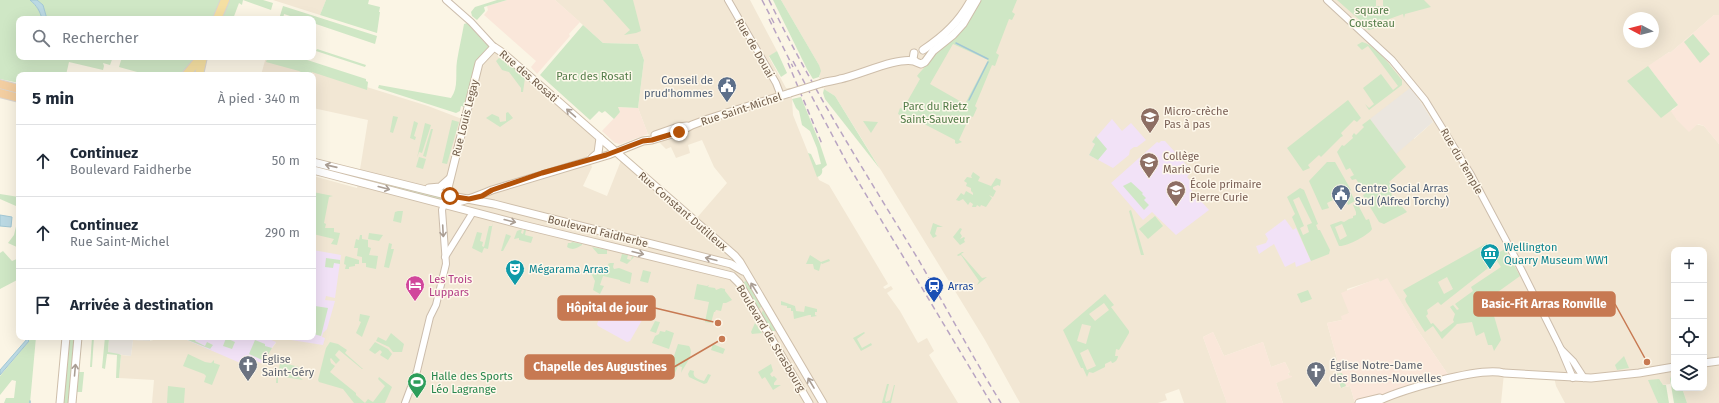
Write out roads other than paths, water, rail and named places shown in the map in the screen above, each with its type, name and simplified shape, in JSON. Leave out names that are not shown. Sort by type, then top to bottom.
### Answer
[{"type":"highway","points":[[0,84],[16,88]]},
{"type":"highway","points":[[0,93],[16,97]]},
{"type":"main road","points":[[218,16],[225,0]]},
{"type":"main road","points":[[880,66],[886,62],[914,53],[918,50],[923,50],[954,26],[965,12],[971,0]]},
{"type":"main road","points":[[880,66],[906,60],[921,64],[925,62],[927,58],[960,28],[977,0]]},
{"type":"main road","name":"Rue des Rosati","points":[[494,47],[503,53],[615,151]]},
{"type":"main road","name":"Rue Louis Legay","points":[[444,204],[479,64],[494,47]]},
{"type":"main road","points":[[923,50],[927,53],[927,58]]},
{"type":"main road","points":[[914,53],[914,61]]},
{"type":"main road","points":[[189,72],[199,60]]},
{"type":"main road","points":[[200,72],[202,60]]},
{"type":"main road","name":"Rue Saint-Michel","points":[[480,198],[492,190],[606,155],[643,141],[652,140],[679,132],[692,125],[790,93],[832,80],[842,79],[880,66]]},
{"type":"main road","points":[[590,159],[598,153],[603,140]]},
{"type":"main road","points":[[628,146],[627,152],[630,164]]},
{"type":"main road","name":"Rue Constant Dutilleux","points":[[615,151],[735,256],[746,274]]},
{"type":"main road","points":[[316,163],[466,199]]},
{"type":"main road","name":"Boulevard Faidherbe","points":[[316,171],[471,212],[730,276]]},
{"type":"main road","points":[[418,188],[440,187],[451,175]]},
{"type":"main road","points":[[444,204],[466,199],[480,198]]},
{"type":"main road","points":[[471,212],[480,198]]},
{"type":"main road","name":"Boulevard Faidherbe","points":[[480,198],[733,264],[746,274]]},
{"type":"main road","name":"Boulevard de Strasbourg","points":[[746,274],[823,403]]},
{"type":"main road","name":"Boulevard de Strasbourg","points":[[730,276],[735,278],[739,283],[809,403]]},
{"type":"main road","points":[[60,403],[66,340]]},
{"type":"main road","points":[[72,403],[78,340]]},
{"type":"main road","points":[[1707,363],[1719,361]]},
{"type":"main road","points":[[1374,403],[1384,398],[1423,386],[1436,386],[1504,373],[1584,378],[1628,375],[1671,368]]},
{"type":"main road","points":[[1359,403],[1384,398]]},
{"type":"street","name":"Rue des Rosati","points":[[446,0],[494,47]]},
{"type":"street","name":"Rue de Douai","points":[[728,0],[776,83],[781,96]]},
{"type":"street","name":"Rue du Temple","points":[[1327,0],[1392,60],[1425,100],[1470,173],[1528,283],[1574,378]]},
{"type":"street","points":[[445,257],[471,212],[466,199]]},
{"type":"street","points":[[405,403],[417,371],[430,317],[436,305],[446,264],[442,210],[444,204]]},
{"type":"street","name":"Rue du Temple","points":[[1560,348],[1574,361],[1584,378]]},
{"type":"water","points":[[30,0],[37,0],[43,5],[46,16],[41,16],[35,4]]},
{"type":"water","points":[[0,215],[12,217],[11,227],[0,226]]},
{"type":"water","points":[[26,340],[28,340],[29,341],[0,375],[0,370]]},
{"type":"waterway","points":[[956,43],[988,59]]},
{"type":"waterway","points":[[969,100],[988,62]]},
{"type":"railway","points":[[762,0],[774,23]]},
{"type":"railway","points":[[769,0],[822,99],[918,259],[1001,403]]},
{"type":"railway","points":[[769,19],[793,67]]},
{"type":"railway","points":[[793,61],[847,163],[991,403]]},
{"type":"railway","points":[[788,63],[822,144]]},
{"type":"place","name":"Conseil de prud'hommes","points":[[727,103]]},
{"type":"place","name":"Micro-crèche Pas à pas","points":[[1150,134]]},
{"type":"place","name":"Collège Marie Curie","points":[[1149,179]]},
{"type":"place","name":"École primaire Pierre Curie","points":[[1176,207]]},
{"type":"place","name":"Centre Social Arras Sud (Alfred Torchy)","points":[[1341,211]]},
{"type":"place","name":"Wellington Quarry Museum WW1","points":[[1490,270]]},
{"type":"place","name":"Mégarama Arras","points":[[515,286]]},
{"type":"place","name":"Les Trois Luppars","points":[[415,302]]},
{"type":"place","name":"Arras","points":[[934,303]]},
{"type":"place","name":"Hôpital de jour","points":[[718,323]]},
{"type":"place","name":"Chapelle des Augustines","points":[[722,339]]},
{"type":"place","name":"Basic-Fit Arras Ronville","points":[[1647,362]]},
{"type":"place","name":"Église Saint-Géry","points":[[248,382]]},
{"type":"place","name":"Église Notre-Dame des Bonnes-Nouvelles","points":[[1316,388]]},
{"type":"place","name":"Halle des Sports Léo Lagrange","points":[[417,399]]},
{"type":"park label","name":"square Cousteau","points":[[1372,16]]},
{"type":"park label","name":"Parc des Rosati","points":[[594,76]]},
{"type":"park label","name":"Parc du Rietz Saint-Sauveur","points":[[935,112]]}]
